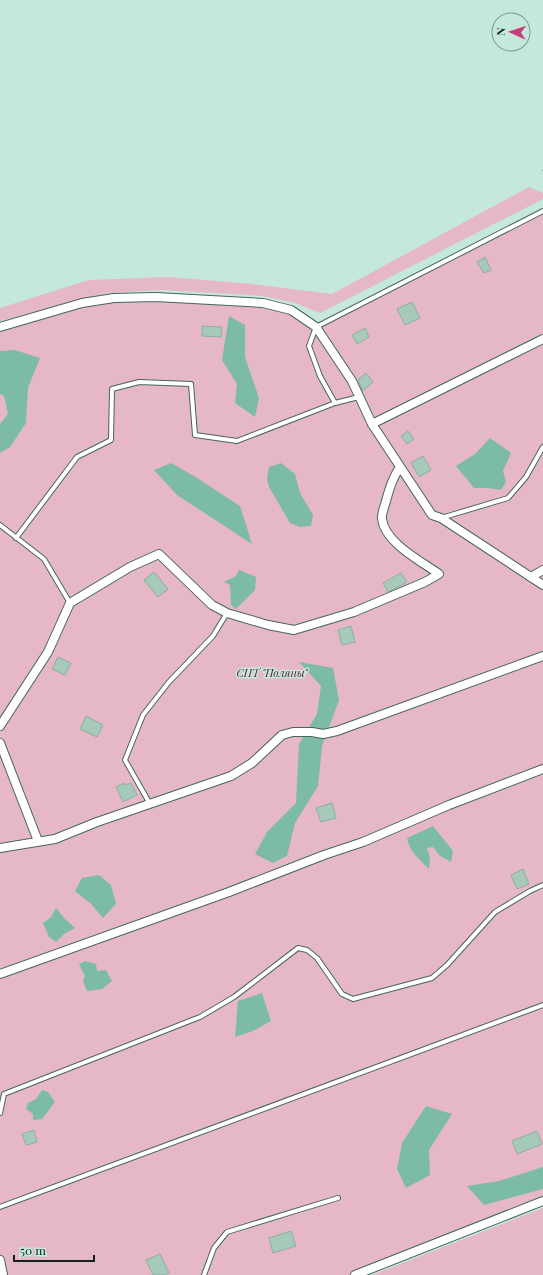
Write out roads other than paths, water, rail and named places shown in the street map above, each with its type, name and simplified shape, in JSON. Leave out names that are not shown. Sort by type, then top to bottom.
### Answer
[{"type":"street","points":[[0,327],[82,303],[114,298],[156,296],[263,303],[291,310],[316,327],[352,381],[372,424],[432,515],[441,518],[543,585]]},
{"type":"street","points":[[372,424],[543,339]]},
{"type":"street","points":[[0,726],[48,652],[70,603],[130,567],[159,554],[212,606],[268,625],[294,630],[354,612],[425,582],[439,574],[396,543],[387,533],[382,518],[387,496],[394,477],[400,467]]},
{"type":"street","points":[[531,576],[543,570]]},
{"type":"street","points":[[0,848],[55,839],[231,776],[252,763],[282,735],[293,732],[312,732],[323,734],[338,731],[543,656]]},
{"type":"street","points":[[0,743],[38,841]]},
{"type":"street","points":[[0,974],[363,842],[450,805],[543,769]]},
{"type":"street","points":[[355,1275],[543,1201]]},
{"type":"street","points":[[0,1260],[3,1275]]},
{"type":"lane","points":[[335,403],[320,376],[309,346],[316,327],[543,210]]},
{"type":"lane","points":[[16,538],[77,457],[111,440],[112,389],[139,382],[191,384],[195,435],[237,441],[335,403],[359,397]]},
{"type":"lane","points":[[441,518],[508,498],[526,477],[543,447]]},
{"type":"lane","points":[[0,525],[44,560],[70,603]]},
{"type":"lane","points":[[150,804],[125,760],[140,722],[143,715],[169,682],[213,636],[227,612]]},
{"type":"lane","points":[[0,1113],[4,1094],[200,1017],[234,997],[298,948],[307,950],[317,958],[342,994],[353,999],[432,978],[448,965],[495,912],[530,890],[543,885]]},
{"type":"lane","points":[[0,1208],[543,1005]]},
{"type":"lane","points":[[204,1275],[214,1248],[227,1232],[338,1198]]},
{"type":"park label","name":"СНТ \"Поляны\"","points":[[272,672]]}]
